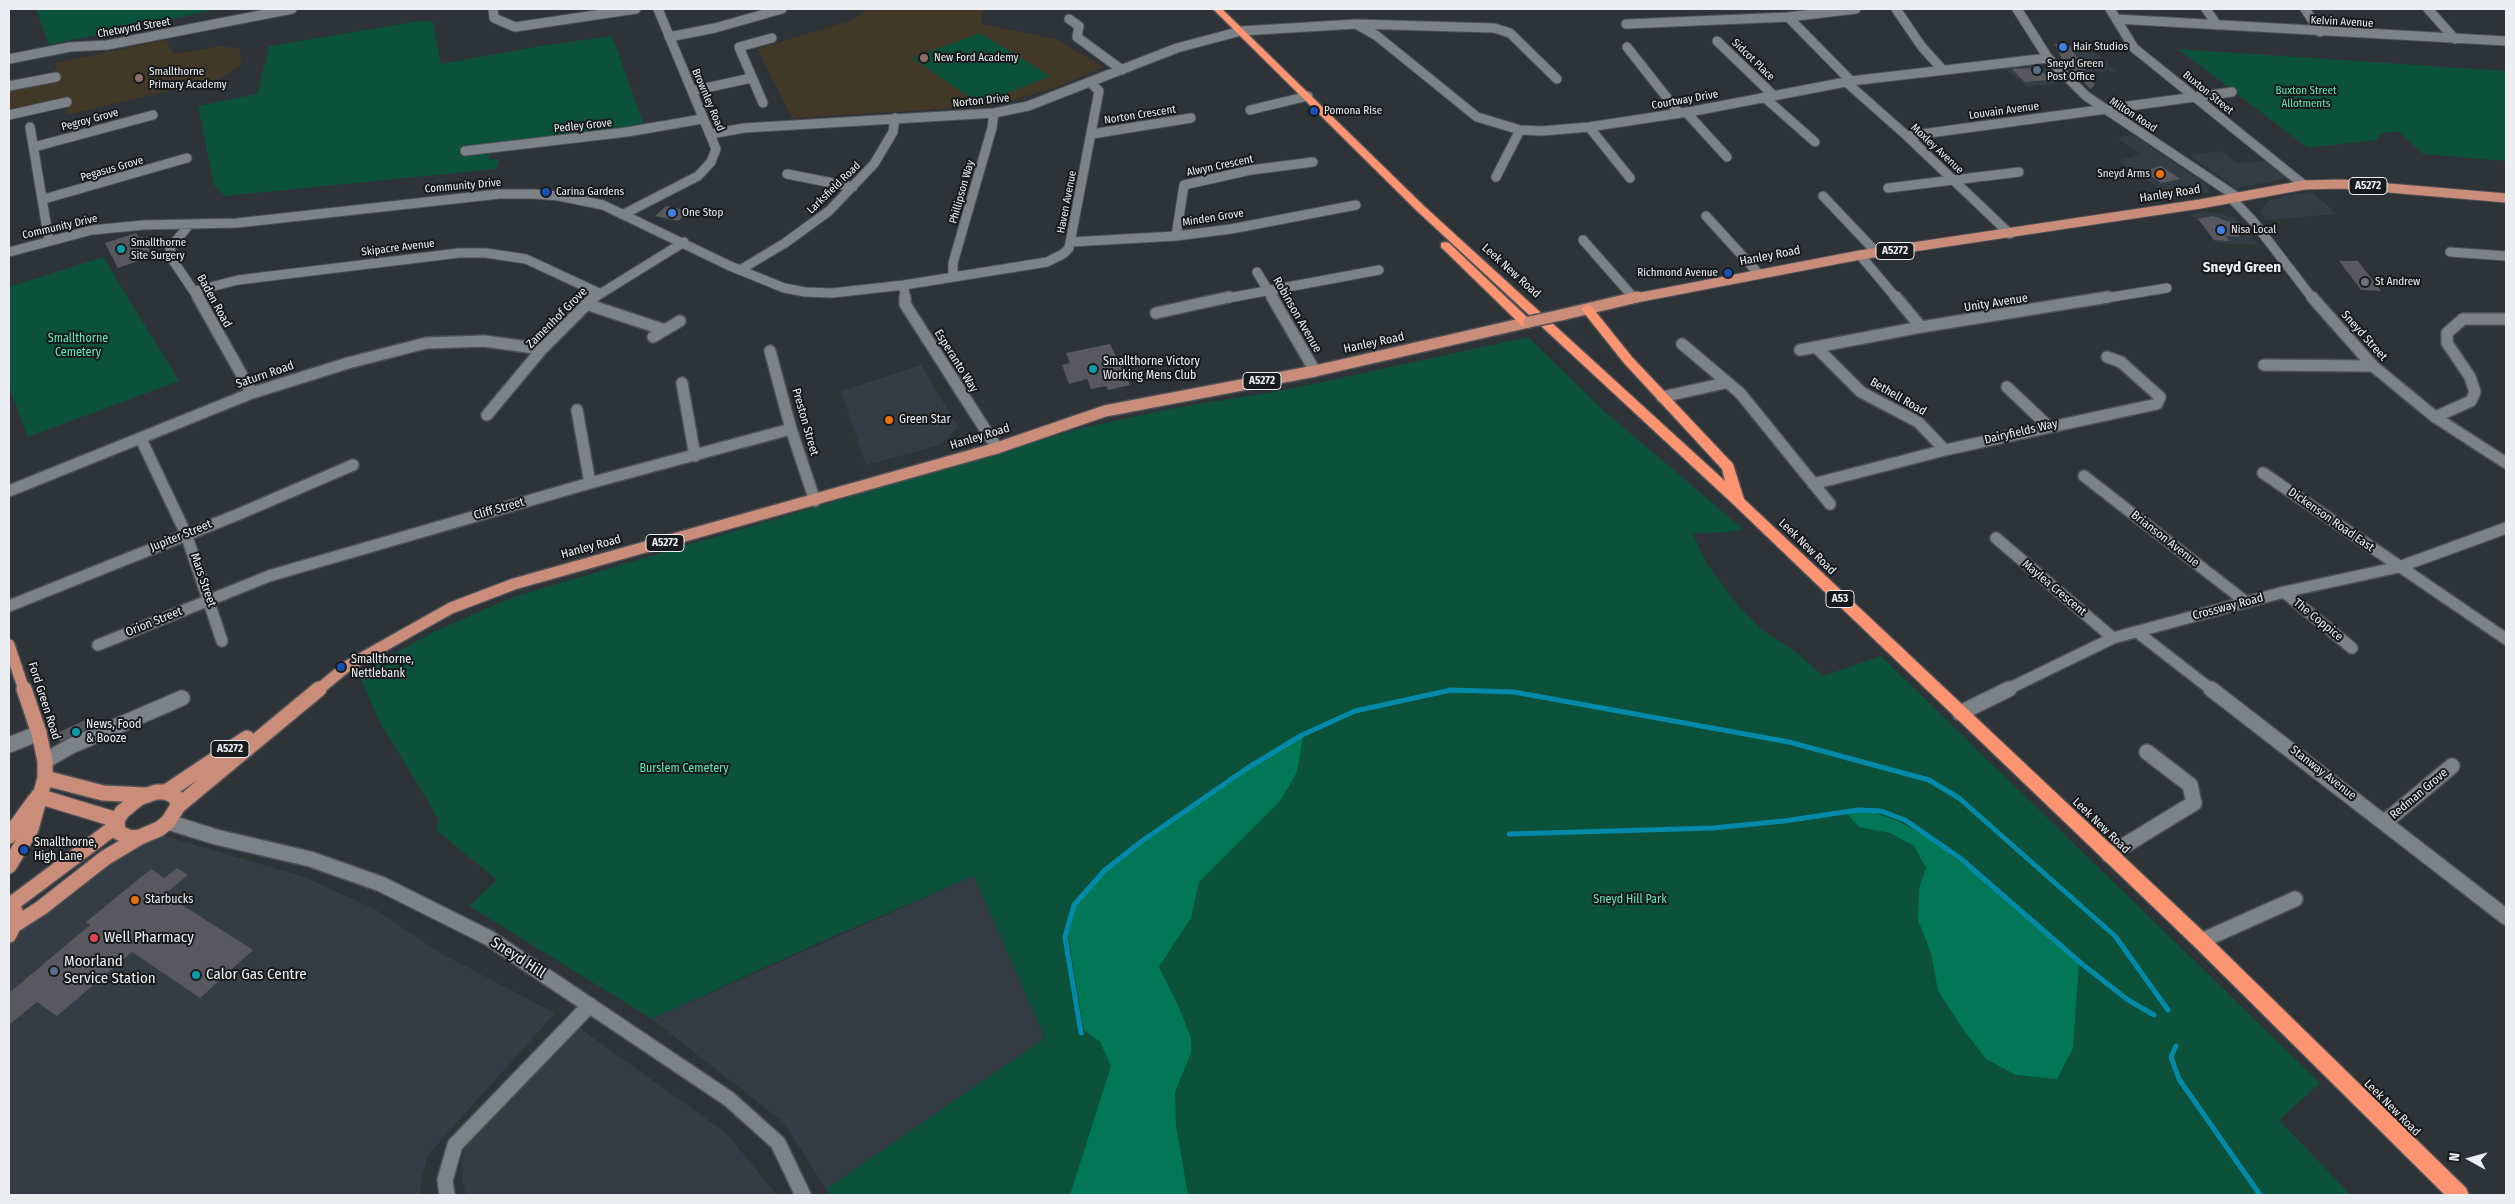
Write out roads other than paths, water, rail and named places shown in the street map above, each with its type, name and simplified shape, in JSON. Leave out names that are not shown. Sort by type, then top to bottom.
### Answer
[{"type":"highway","name":"Leek New Road","points":[[1218,9],[1427,214],[1738,501],[2201,941],[2458,1195]]},
{"type":"highway","points":[[1427,214],[1426,225],[1527,322]]},
{"type":"highway","points":[[1587,309],[1628,360],[1728,467],[1738,501]]},
{"type":"main road","name":"Hanley Road","points":[[178,806],[295,707],[346,667],[451,608],[514,584],[815,501],[997,448],[1105,411],[1315,371],[1634,298],[1758,273],[1860,255],[1878,254],[2010,234],[2234,198],[2304,184],[2342,184],[2506,198]]},
{"type":"main road","name":"Ford Green Road","points":[[9,646],[13,670],[39,733],[45,761],[45,778],[38,796]]},
{"type":"main road","name":"Hanley Road","points":[[166,792],[295,707]]},
{"type":"main road","points":[[45,778],[103,793],[146,795]]},
{"type":"main road","name":"A5272","points":[[12,930],[17,918],[15,911],[9,906],[117,823],[129,804],[146,795],[166,792]]},
{"type":"main road","points":[[166,792],[176,797],[178,806]]},
{"type":"main road","points":[[38,796],[117,823],[118,832],[123,836],[140,837]]},
{"type":"main road","points":[[9,836],[38,796]]},
{"type":"main road","points":[[9,866],[31,829],[38,796]]},
{"type":"main road","name":"A5272","points":[[12,930],[105,858],[140,837],[159,829],[168,822],[178,806]]},
{"type":"street","name":"Chetwynd Street","points":[[9,59],[70,47],[107,45],[292,9]]},
{"type":"street","points":[[493,9],[494,18],[515,27],[636,9]]},
{"type":"street","name":"Brownley Road","points":[[624,214],[698,176],[711,162],[716,149],[711,134],[702,120],[658,9]]},
{"type":"street","points":[[669,37],[715,28],[782,9]]},
{"type":"street","points":[[1626,24],[1788,17],[1856,9]]},
{"type":"street","points":[[1896,9],[1922,48],[1942,68]]},
{"type":"street","name":"Milton Road","points":[[2016,9],[2048,58],[2071,83],[2104,109],[2234,198]]},
{"type":"street","name":"Buxton Street","points":[[2110,9],[2134,48],[2304,184]]},
{"type":"street","points":[[2206,9],[2217,25]]},
{"type":"street","points":[[2304,9],[2320,32]]},
{"type":"street","points":[[2428,9],[2455,39]]},
{"type":"street","name":"Moxley Avenue","points":[[1788,17],[1849,82],[2010,234]]},
{"type":"street","name":"Kelvin Avenue","points":[[2116,18],[2320,32],[2506,41]]},
{"type":"street","points":[[1069,19],[1079,26],[1077,37],[1122,70]]},
{"type":"street","name":"Norton Drive","points":[[711,134],[744,128],[994,113],[1028,106],[1177,48],[1241,31],[1356,24],[1494,28],[1510,33],[1557,78]]},
{"type":"street","name":"Courtway Drive","points":[[1356,24],[1377,36],[1477,117],[1520,130],[1542,131],[1589,127],[1683,113],[1849,82],[1942,68],[2048,58]]},
{"type":"street","points":[[763,103],[739,47],[772,38]]},
{"type":"street","name":"Sidcot Place","points":[[1717,41],[1815,142]]},
{"type":"street","points":[[1627,47],[1683,113],[1727,157]]},
{"type":"street","points":[[9,86],[56,77]]},
{"type":"street","points":[[692,91],[752,78]]},
{"type":"street","name":"Haven Avenue","points":[[904,285],[1046,262],[1064,254],[1071,242],[1099,91],[1090,83]]},
{"type":"street","name":"Louvain Avenue","points":[[1907,136],[2232,92]]},
{"type":"street","points":[[1250,110],[1308,96]]},
{"type":"street","points":[[9,115],[67,102]]},
{"type":"street","name":"Phillipson Way","points":[[953,277],[953,263],[992,128],[994,113]]},
{"type":"street","name":"Pegroy Grove","points":[[34,147],[153,114]]},
{"type":"street","name":"Larksfield Road","points":[[740,270],[814,223],[853,186],[874,164],[893,132],[895,118]]},
{"type":"street","name":"Norton Crescent","points":[[1092,134],[1191,118]]},
{"type":"street","name":"Pedley Grove","points":[[465,151],[627,132],[702,120]]},
{"type":"street","points":[[30,127],[44,199],[49,241]]},
{"type":"street","points":[[1589,127],[1630,178]]},
{"type":"street","points":[[1496,177],[1520,130]]},
{"type":"street","name":"Pegasus Grove","points":[[44,199],[187,158]]},
{"type":"street","name":"Alwyn Crescent","points":[[1176,236],[1184,185],[1251,170],[1313,162]]},
{"type":"street","points":[[1888,188],[2019,172]]},
{"type":"street","points":[[788,174],[853,186]]},
{"type":"street","name":"Community Drive","points":[[9,252],[92,230],[144,225],[237,223],[516,194],[560,196],[603,205],[740,270],[784,288],[805,292],[832,293],[904,285]]},
{"type":"street","points":[[1824,196],[1878,254]]},
{"type":"street","name":"Sneyd Street","points":[[2234,198],[2296,279],[2373,366],[2435,417],[2506,463]]},
{"type":"street","name":"Minden Grove","points":[[1071,242],[1176,236],[1230,229],[1356,205]]},
{"type":"street","points":[[1706,216],[1758,273]]},
{"type":"street","name":"Baden Road","points":[[189,225],[177,237],[170,248],[172,259],[195,291],[252,393]]},
{"type":"street","points":[[1583,240],[1634,298]]},
{"type":"street","name":"Zamenhof Grove","points":[[487,415],[542,349],[586,304],[599,293],[684,242]]},
{"type":"street","points":[[2450,252],[2506,256]]},
{"type":"street","name":"Skipacre Avenue","points":[[195,291],[238,280],[459,253],[486,253],[526,259],[599,293]]},
{"type":"street","points":[[1800,350],[1921,327],[1860,255]]},
{"type":"street","points":[[1156,312],[1268,289],[1380,270]]},
{"type":"street","name":"Robinson Avenue","points":[[1257,272],[1315,371]]},
{"type":"street","name":"Esperanto Way","points":[[904,285],[905,304],[997,448]]},
{"type":"street","name":"Unity Avenue","points":[[1921,327],[2167,288]]},
{"type":"street","points":[[586,304],[665,330]]},
{"type":"street","points":[[2435,417],[2471,401],[2475,392],[2470,377],[2447,343],[2447,333],[2463,319],[2506,318]]},
{"type":"street","points":[[653,338],[680,321]]},
{"type":"street","name":"Saturn Road","points":[[9,491],[252,393],[348,363],[426,343],[484,341],[542,349]]},
{"type":"street","points":[[1682,344],[1725,383],[1740,393],[1830,504]]},
{"type":"street","name":"Bethell Road","points":[[1816,347],[1862,392],[1918,422],[1944,450]]},
{"type":"street","name":"Preston Street","points":[[770,351],[791,429],[815,501]]},
{"type":"street","name":"Dairyfields Way","points":[[1813,484],[1944,450],[2048,426],[2157,404],[2160,397],[2121,362],[2107,357]]},
{"type":"street","points":[[2264,365],[2373,366]]},
{"type":"street","points":[[682,383],[695,456]]},
{"type":"street","points":[[1662,397],[1725,383]]},
{"type":"street","points":[[2007,387],[2048,426]]},
{"type":"street","points":[[577,410],[590,483]]},
{"type":"street","name":"Cliff Street","points":[[210,599],[263,578],[326,558],[590,483],[791,429]]},
{"type":"street","name":"Mars Street","points":[[141,439],[186,534],[210,599],[222,641]]},
{"type":"street","name":"Jupiter Street","points":[[9,606],[353,465]]},
{"type":"street","name":"Dickenson Road East","points":[[2263,473],[2506,639]]},
{"type":"street","name":"Brianson Avenue","points":[[2084,476],[2246,602]]},
{"type":"street","name":"Crossway Road","points":[[1960,713],[2113,638],[2284,592],[2399,567],[2506,528]]},
{"type":"street","name":"Maylea Crescent","points":[[1996,538],[2113,638]]},
{"type":"street","name":"The Coppice","points":[[2284,592],[2352,648]]},
{"type":"street","name":"Orion Street","points":[[98,645],[210,599]]},
{"type":"street","name":"Stanway Avenue","points":[[2137,632],[2506,917]]},
{"type":"street","points":[[45,761],[71,746],[182,698]]},
{"type":"street","points":[[9,746],[39,733]]},
{"type":"street","points":[[2109,855],[2194,803],[2190,785],[2147,752]]},
{"type":"street","name":"Redman Grove","points":[[2385,822],[2452,766]]},
{"type":"street","name":"Sneyd Hill","points":[[168,822],[310,859],[381,884],[489,938],[728,1099],[778,1144],[803,1195]]},
{"type":"street","points":[[2201,941],[2295,899]]},
{"type":"street","points":[[447,1195],[445,1180],[455,1145],[590,1005]]},
{"type":"waterway","points":[[1081,1033],[1065,937],[1074,905],[1105,870],[1142,841],[1246,769],[1302,735],[1355,711],[1451,690]]},
{"type":"waterway","points":[[1451,690],[1458,690]]},
{"type":"waterway","points":[[1451,690],[1514,692],[1789,742],[1929,780],[1959,798],[2115,936],[2168,1010]]},
{"type":"waterway","points":[[1509,834],[1713,828],[1784,821],[1858,810],[1881,811],[1905,820],[1960,858],[2082,964],[2128,1000],[2154,1015]]},
{"type":"waterway","points":[[2176,1046],[2171,1057],[2179,1079],[2260,1195]]},
{"type":"place","name":"Hair Studios","points":[[2063,47]]},
{"type":"place","name":"New Ford Academy","points":[[924,58]]},
{"type":"place","name":"Sneyd Green Post Office","points":[[2037,70]]},
{"type":"place","name":"Smallthorne Primary Academy","points":[[139,78]]},
{"type":"place","name":"Pomona Rise","points":[[1314,111]]},
{"type":"place","name":"Sneyd Arms","points":[[2160,174]]},
{"type":"place","name":"Carina Gardens","points":[[546,192]]},
{"type":"place","name":"One Stop","points":[[672,213]]},
{"type":"place","name":"Nisa Local","points":[[2221,230]]},
{"type":"place","name":"Smallthorne Site Surgery","points":[[121,249]]},
{"type":"place","name":"Richmond Avenue","points":[[1728,273]]},
{"type":"place","name":"St Andrew","points":[[2365,282]]},
{"type":"place","name":"Smallthorne Victory Working Mens Club","points":[[1093,369]]},
{"type":"place","name":"Green Star","points":[[889,420]]},
{"type":"place","name":"Smallthorne, Nettlebank","points":[[341,667]]},
{"type":"place","name":"News, Food & Booze","points":[[76,732]]},
{"type":"place","name":"Smallthorne, High Lane","points":[[24,850]]},
{"type":"place","name":"Starbucks","points":[[135,900]]},
{"type":"place","name":"Well Pharmacy","points":[[94,938]]},
{"type":"place","name":"Moorland Service Station","points":[[54,971]]},
{"type":"place","name":"Calor Gas Centre","points":[[196,975]]},
{"type":"district","name":"Sneyd Green","points":[[2242,268]]},
{"type":"park label","name":"Buxton Street Allotments","points":[[2306,97]]},
{"type":"park label","name":"Smallthorne Cemetery","points":[[78,346]]},
{"type":"park label","name":"Burslem Cemetery","points":[[684,769]]},
{"type":"park label","name":"Sneyd Hill Park","points":[[1630,900]]}]
